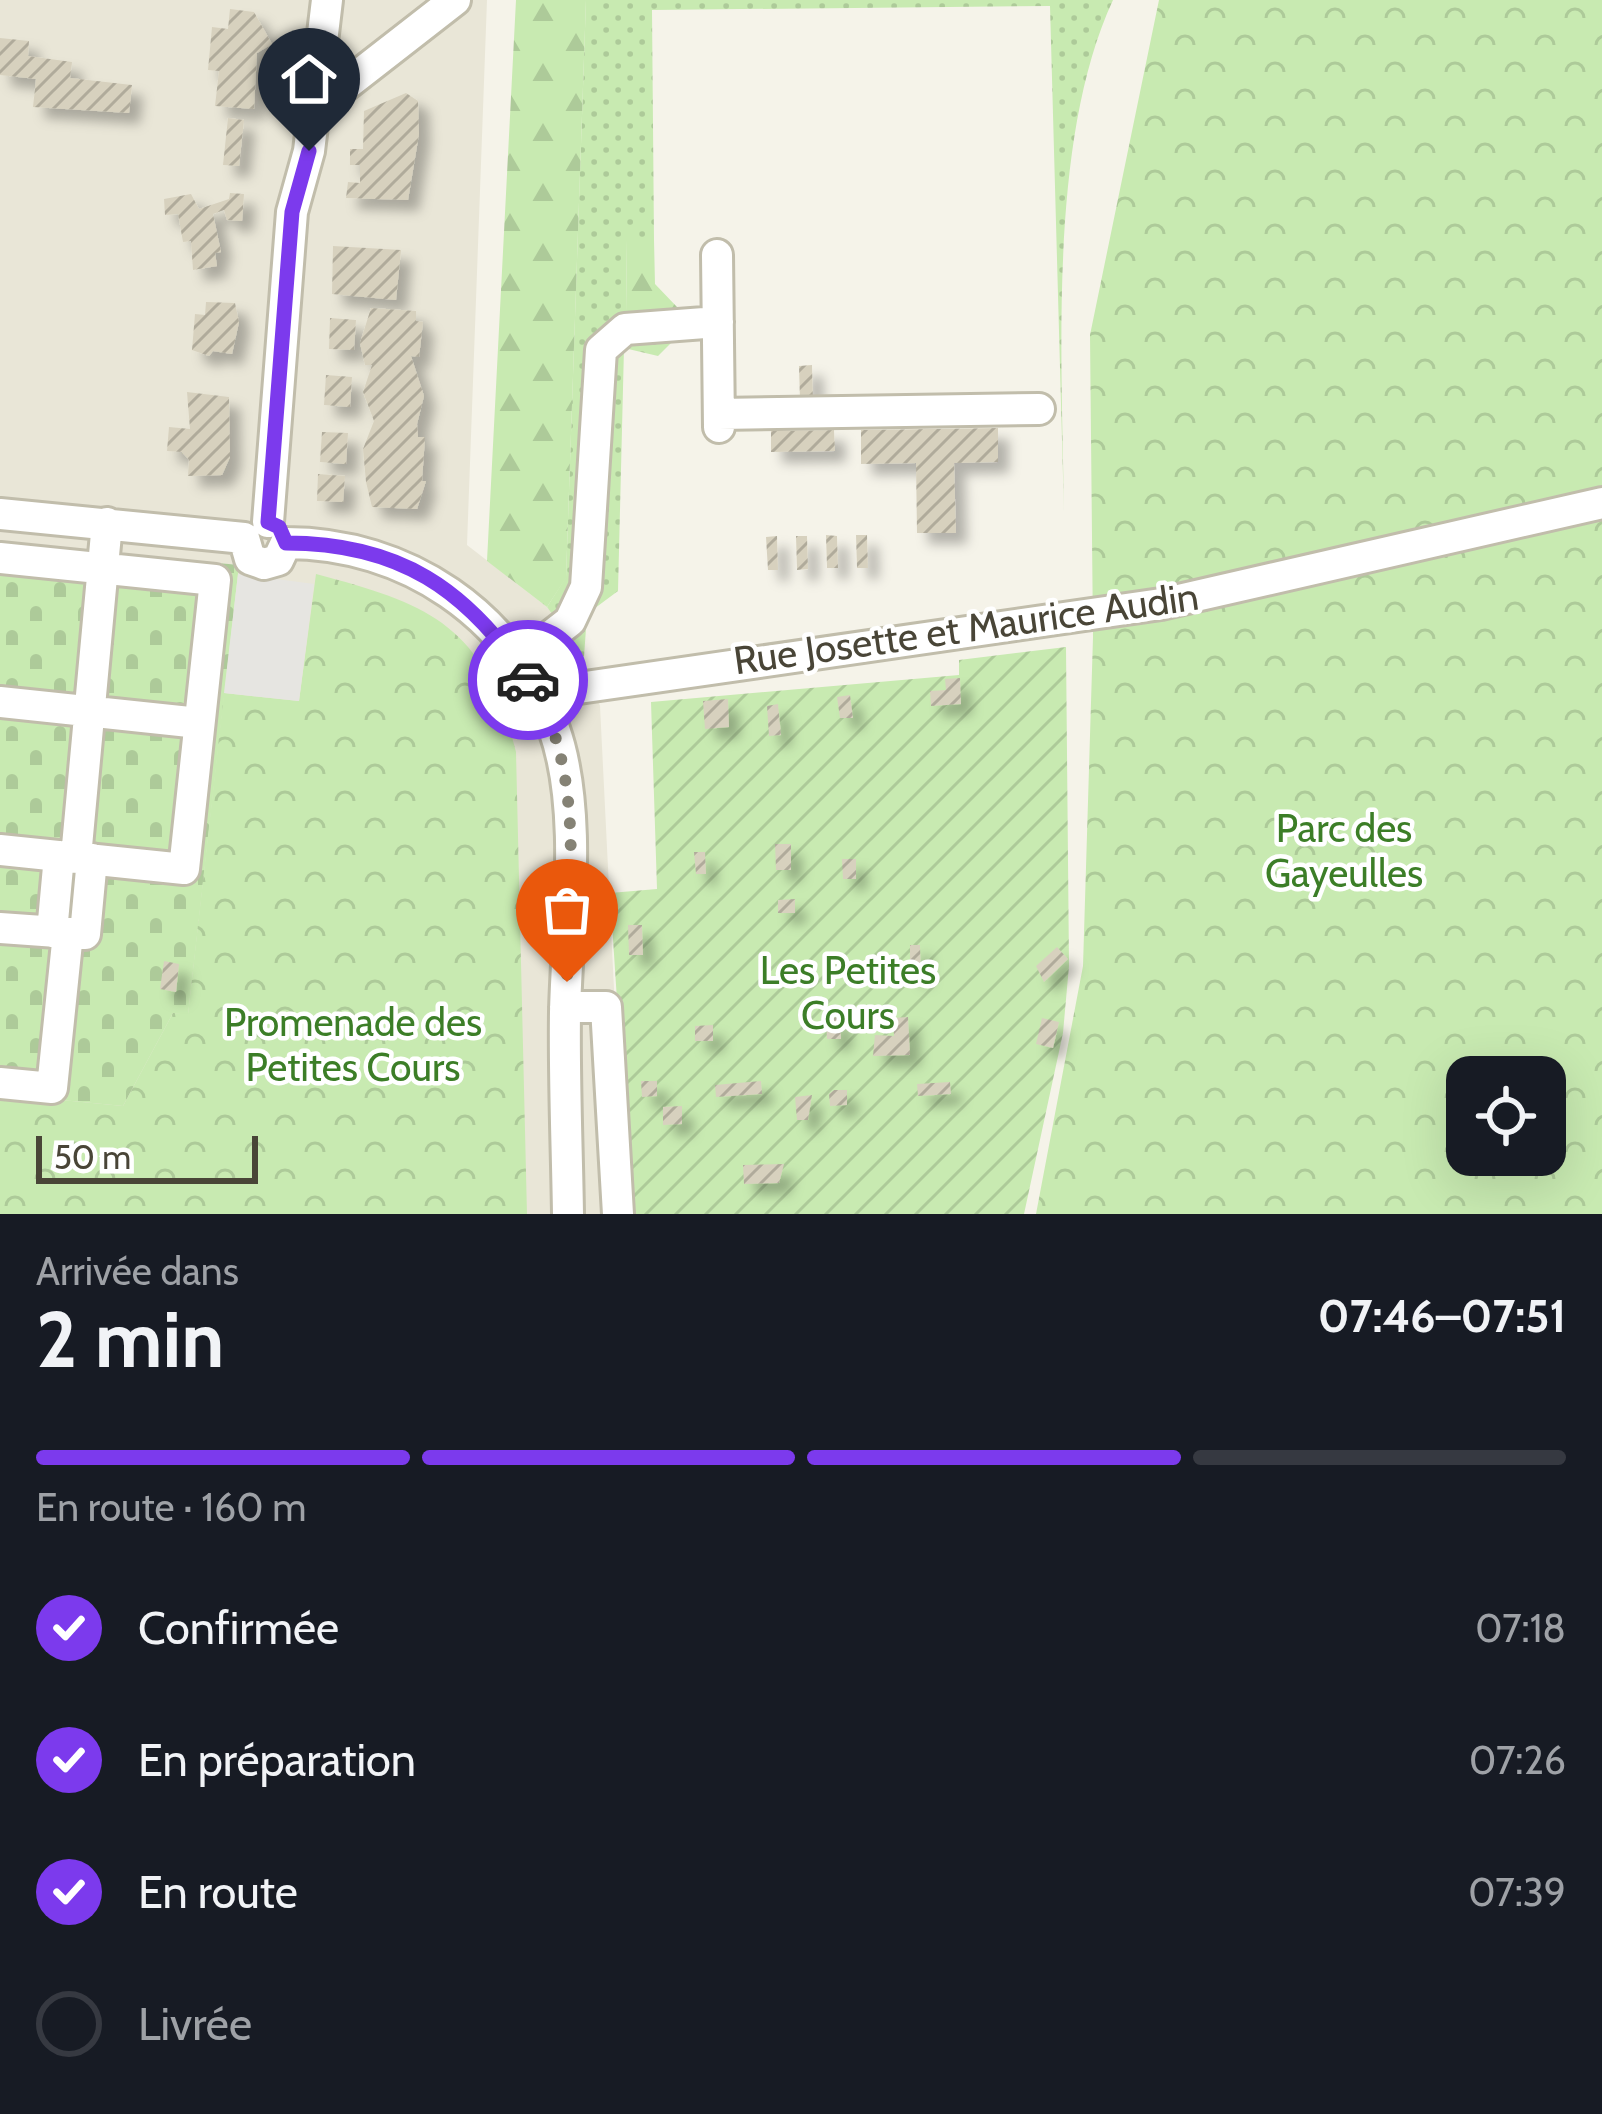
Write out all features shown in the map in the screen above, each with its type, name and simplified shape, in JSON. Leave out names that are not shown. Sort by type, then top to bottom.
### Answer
[{"type":"street","points":[[266,534],[292,212],[305,173],[316,109],[326,0]]},
{"type":"street","points":[[316,109],[455,0]]},
{"type":"street","points":[[717,255],[719,420],[1039,409]]},
{"type":"street","points":[[516,663],[570,621],[586,587],[601,350],[625,329],[718,322]]},
{"type":"street","name":"Rue Josette et Maurice Audin","points":[[538,694],[1161,604],[1602,503]]},
{"type":"street","points":[[0,514],[266,534],[334,546],[389,559],[431,578],[472,608],[538,694],[566,778],[568,1214]]},
{"type":"street","points":[[0,928],[85,934],[76,858],[107,523]]},
{"type":"street","points":[[0,558],[215,580],[184,869],[0,850]]},
{"type":"street","points":[[0,702],[200,723]]},
{"type":"street","points":[[0,1083],[52,1088],[60,933]]},
{"type":"street","points":[[566,1007],[606,1007],[618,1214]]},
{"type":"shaded area","points":[[0,0],[487,0],[467,545],[547,607],[574,638],[600,706],[618,1070],[631,1214],[0,1214],[238,565],[0,542]]},
{"type":"shaded area","points":[[238,574],[314,584],[299,701],[224,693]]},
{"type":"green space","points":[[516,0],[586,0],[566,578],[547,607],[487,561]]},
{"type":"green space","points":[[586,0],[1113,0],[1092,56],[1068,183],[1061,320],[1064,512],[1050,6],[652,10],[654,240],[627,240],[626,312],[664,314],[677,307],[678,336],[658,356],[624,348],[618,591],[587,614],[584,657],[547,607],[566,577]]},
{"type":"green space","name":"Parc des Gayeulles","points":[[1159,0],[1602,0],[1602,1214],[1036,1214],[1083,966],[1093,637],[1090,335]]},
{"type":"green space","points":[[627,239],[654,240],[655,284],[677,307],[664,314],[626,313]]},
{"type":"green space","points":[[0,542],[239,565],[188,1015],[173,1013],[123,1106],[0,1094]]},
{"type":"green space","name":"Promenade des Petites Cours","points":[[316,574],[393,597],[448,628],[470,649],[503,710],[516,752],[527,1214],[0,1214],[0,1094],[123,1106],[173,1013],[188,1014],[224,693],[299,701]]},
{"type":"green space","name":"Les Petites Cours","points":[[1066,647],[1069,966],[1063,1033],[1024,1214],[631,1214],[610,893],[657,889],[651,702],[959,675],[959,660]]},
{"type":"building","points":[[230,9],[254,12],[272,44],[257,53],[254,109],[215,106],[219,71],[208,70],[212,27],[228,29]]},
{"type":"building","points":[[0,38],[29,41],[28,56],[72,62],[70,78],[132,85],[129,113],[33,107],[36,79],[0,75]]},
{"type":"building","points":[[406,93],[418,101],[419,134],[408,200],[346,198],[348,182],[360,183],[360,165],[350,165],[350,149],[363,149],[364,111]]},
{"type":"building","points":[[228,118],[244,120],[239,166],[223,165]]},
{"type":"building","points":[[230,193],[244,194],[242,221],[227,220],[224,210],[213,214],[221,252],[215,253],[217,266],[193,270],[191,241],[183,242],[178,214],[165,215],[164,199],[191,194],[199,209],[229,199]]},
{"type":"building","points":[[333,246],[401,250],[396,300],[332,294]]},
{"type":"building","points":[[206,302],[235,303],[239,322],[232,354],[213,351],[209,356],[192,350],[195,314],[205,315]]},
{"type":"building","points":[[371,308],[416,311],[416,321],[423,322],[419,357],[411,356],[424,396],[417,424],[418,437],[425,437],[422,481],[426,481],[417,509],[372,507],[366,482],[363,449],[374,421],[363,392],[372,365],[365,365],[360,343]]},
{"type":"building","points":[[330,318],[356,320],[354,350],[329,349]]},
{"type":"building","points":[[812,365],[813,401],[800,401],[799,366]]},
{"type":"building","points":[[326,375],[352,377],[350,407],[324,405]]},
{"type":"building","points":[[187,392],[229,397],[230,457],[222,475],[188,476],[189,460],[182,452],[167,451],[169,427],[190,429]]},
{"type":"building","points":[[998,428],[998,462],[954,463],[956,533],[917,533],[916,463],[861,464],[861,430]]},
{"type":"building","points":[[834,430],[835,451],[771,452],[771,431]]},
{"type":"building","points":[[322,432],[348,433],[346,464],[320,462]]},
{"type":"building","points":[[318,474],[345,476],[343,502],[317,501]]},
{"type":"building","points":[[826,535],[837,536],[838,568],[827,568]]},
{"type":"building","points":[[856,535],[867,535],[868,568],[857,568]]},
{"type":"building","points":[[777,536],[778,570],[768,570],[766,537]]},
{"type":"building","points":[[796,536],[807,536],[808,569],[797,570]]},
{"type":"building","points":[[960,678],[961,704],[931,706],[930,691],[946,690],[945,679]]},
{"type":"building","points":[[850,695],[853,718],[840,718],[837,697]]},
{"type":"building","points":[[728,699],[729,727],[705,729],[703,701]]},
{"type":"building","points":[[778,704],[781,735],[769,736],[767,706]]},
{"type":"building","points":[[775,844],[791,844],[791,870],[776,870]]},
{"type":"building","points":[[694,852],[705,852],[706,874],[696,874]]},
{"type":"building","points":[[842,859],[856,859],[856,879],[843,879]]},
{"type":"building","points":[[795,899],[795,913],[778,913],[778,900]]},
{"type":"building","points":[[628,925],[642,925],[643,955],[629,955]]},
{"type":"building","points":[[910,945],[920,945],[921,974],[910,975]]},
{"type":"building","points":[[1057,947],[1068,959],[1044,982],[1036,966]]},
{"type":"building","points":[[164,961],[179,964],[176,992],[160,989]]},
{"type":"building","points":[[840,1017],[841,1039],[827,1039],[826,1018]]},
{"type":"building","points":[[908,1017],[910,1055],[873,1056],[875,1035],[894,1036],[893,1018]]},
{"type":"building","points":[[1042,1018],[1059,1022],[1053,1048],[1036,1044]]},
{"type":"building","points":[[713,1025],[713,1041],[695,1041],[695,1026]]},
{"type":"building","points":[[641,1081],[657,1081],[657,1096],[642,1097]]},
{"type":"building","points":[[761,1081],[762,1094],[716,1097],[715,1085]]},
{"type":"building","points":[[950,1082],[951,1094],[918,1096],[917,1084]]},
{"type":"building","points":[[847,1090],[847,1105],[830,1106],[829,1094]]},
{"type":"building","points":[[812,1095],[808,1120],[797,1120],[795,1097]]},
{"type":"building","points":[[682,1106],[682,1124],[663,1125],[663,1107]]},
{"type":"building","points":[[784,1164],[779,1183],[744,1184],[743,1165]]},
{"type":"way so far","points":[[528,680],[554,729],[566,778],[567,982]]},
{"type":"route","points":[[309,151],[292,212],[268,522],[279,527],[286,543],[334,546],[389,559],[431,578],[487,623],[528,680]]}]
